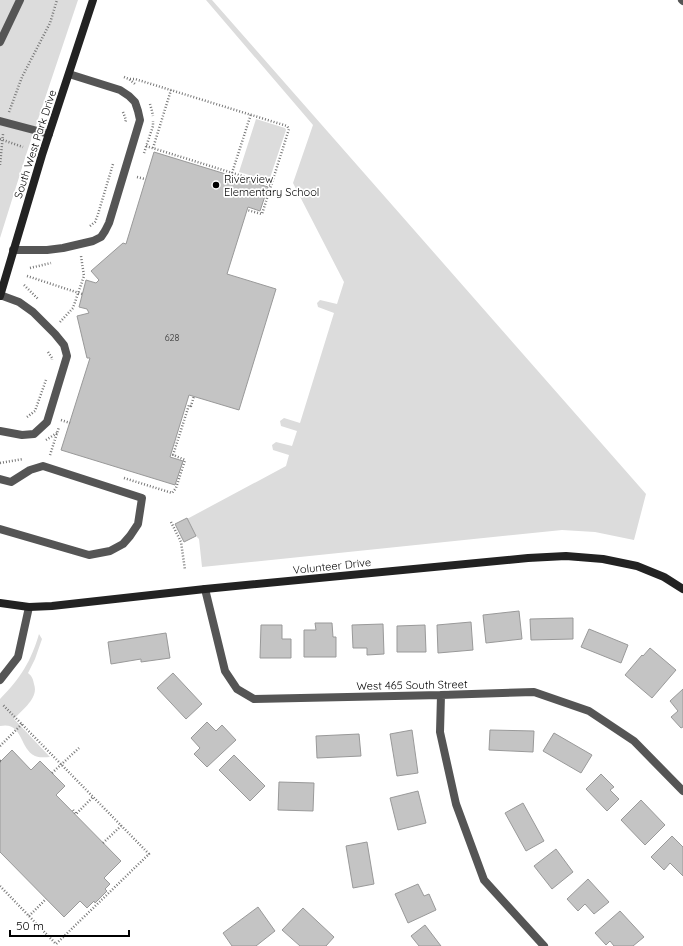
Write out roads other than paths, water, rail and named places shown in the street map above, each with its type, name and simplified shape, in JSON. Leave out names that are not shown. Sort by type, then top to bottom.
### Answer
[{"type":"street","points":[[0,42],[20,0]]},
{"type":"street","name":"South West Park Drive","points":[[0,295],[49,134],[93,0]]},
{"type":"street","points":[[13,250],[48,250],[93,241],[101,237],[109,223],[140,120],[138,111],[135,102],[130,96],[120,90],[69,74]]},
{"type":"street","points":[[0,121],[49,134]]},
{"type":"street","points":[[0,295],[19,302],[34,312],[64,344],[67,356],[47,422],[34,434],[22,435],[0,431]]},
{"type":"street","points":[[0,479],[11,482],[30,470],[43,466],[142,498],[138,524],[123,544],[110,552],[90,555],[0,529]]},
{"type":"street","name":"Volunteer Drive","points":[[0,603],[29,607],[52,606],[205,589],[566,556],[603,559],[637,566],[664,577],[683,590]]},
{"type":"street","name":"West 465 South Street","points":[[205,589],[226,671],[237,688],[254,699],[534,692],[590,711],[634,741],[683,791]]},
{"type":"street","points":[[0,680],[18,657],[29,607]]},
{"type":"street","points":[[440,695],[440,732],[456,804],[484,880],[544,946]]},
{"type":"place","name":"Riverview Elementary School","points":[[216,185]]}]
